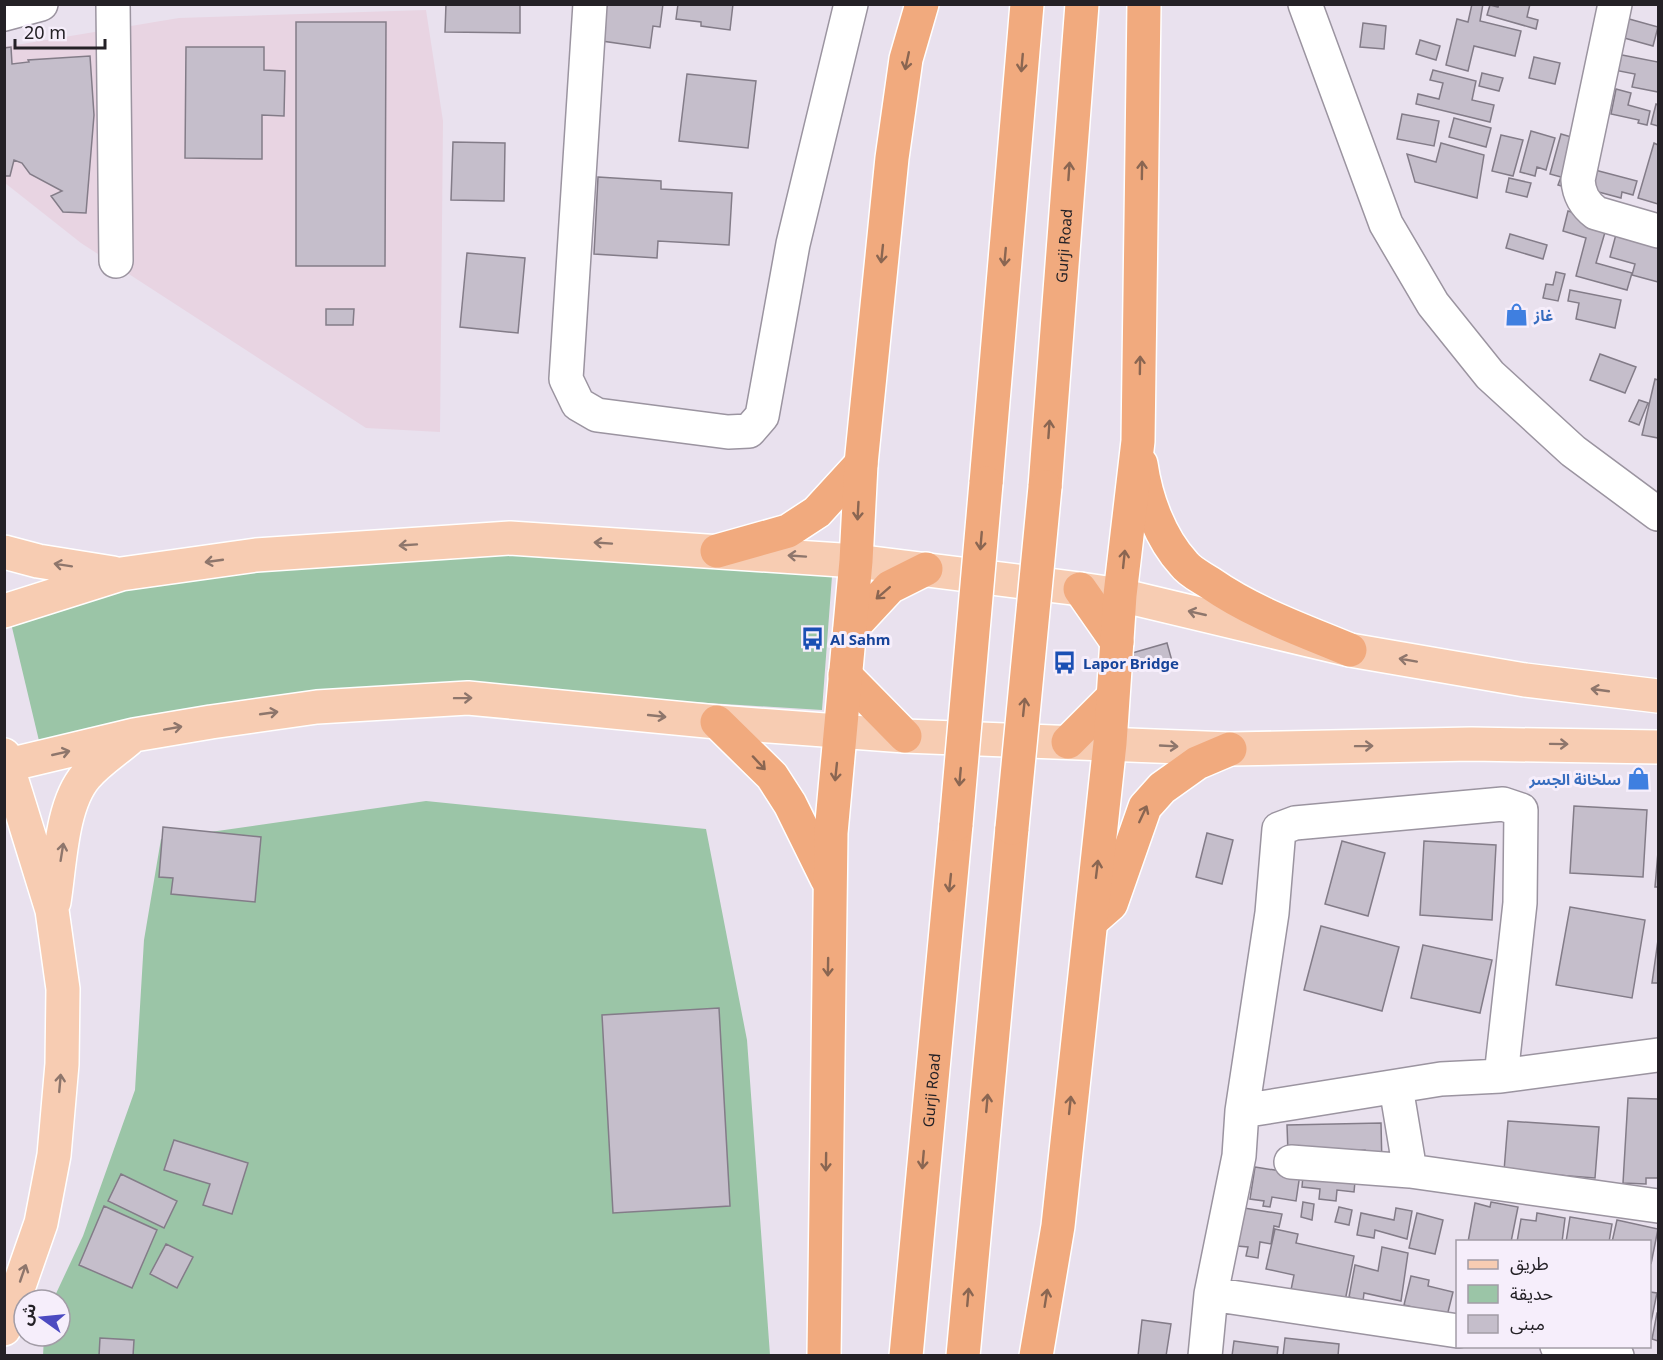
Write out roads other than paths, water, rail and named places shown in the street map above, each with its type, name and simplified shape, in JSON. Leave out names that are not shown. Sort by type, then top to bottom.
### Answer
[{"type":"highway","points":[[824,1356],[831,833],[856,561],[861,465],[892,158],[906,59],[922,4]]},
{"type":"highway","name":"Gurji Road","points":[[906,1356],[956,824],[1027,4]]},
{"type":"highway","name":"Gurji Road","points":[[963,1356],[1045,487],[1082,4]]},
{"type":"highway","points":[[1036,1356],[1058,1226],[1110,743],[1120,595],[1138,441],[1144,4]]},
{"type":"highway","points":[[1138,441],[1145,488],[1170,546],[1185,566],[1239,603],[1350,650]]},
{"type":"highway","points":[[717,551],[788,531],[818,512],[861,465]]},
{"type":"highway","points":[[850,630],[873,602],[890,587],[926,569]]},
{"type":"highway","points":[[1080,589],[1117,642]]},
{"type":"highway","points":[[845,675],[905,736]]},
{"type":"highway","points":[[1068,742],[1112,698]]},
{"type":"highway","points":[[717,722],[772,776],[790,804],[829,883]]},
{"type":"highway","points":[[1091,921],[1111,904],[1145,807],[1162,788],[1197,763],[1230,749]]},
{"type":"main road","points":[[4,611],[121,574],[256,555],[510,538],[856,561],[1080,589],[1120,595],[1350,650],[1526,680],[1659,696]]},
{"type":"main road","points":[[4,552],[38,561],[121,574]]},
{"type":"main road","points":[[4,1329],[41,1223],[54,1155],[62,1064],[63,989],[52,910],[6,762],[134,735],[317,706],[468,698],[717,722],[905,736],[1230,749],[1494,744],[1659,747]]},
{"type":"main road","points":[[52,910],[68,815],[75,794],[86,776],[134,735]]},
{"type":"street","points":[[4,14],[41,4]]},
{"type":"street","points":[[113,4],[116,261]]},
{"type":"street","points":[[590,4],[566,379],[578,404],[597,415],[728,432],[749,431],[762,416],[793,243],[851,4]]},
{"type":"street","points":[[1305,4],[1386,224],[1433,304],[1490,375],[1574,451],[1659,514]]},
{"type":"street","points":[[1615,4],[1578,180],[1579,189],[1588,207],[1596,213],[1659,231]]},
{"type":"street","points":[[1205,1356],[1211,1294],[1239,1156],[1242,1111],[1272,913],[1279,829],[1295,823],[1503,804],[1521,810],[1520,903],[1501,1076]]},
{"type":"street","points":[[1242,1111],[1441,1080],[1501,1076],[1659,1055]]},
{"type":"street","points":[[1396,1087],[1410,1171]]},
{"type":"street","points":[[1291,1162],[1410,1171],[1659,1206]]},
{"type":"street","points":[[1211,1294],[1456,1331]]},
{"type":"street","points":[[1564,1348],[1617,1356]]},
{"type":"place","name":"غاز","points":[[1516,315]]},
{"type":"place","name":"Al Sahm","points":[[812,639]]},
{"type":"place","name":"Lapor Bridge","points":[[1065,663]]},
{"type":"place","name":"سلخانة الجسر","points":[[1639,779]]}]
